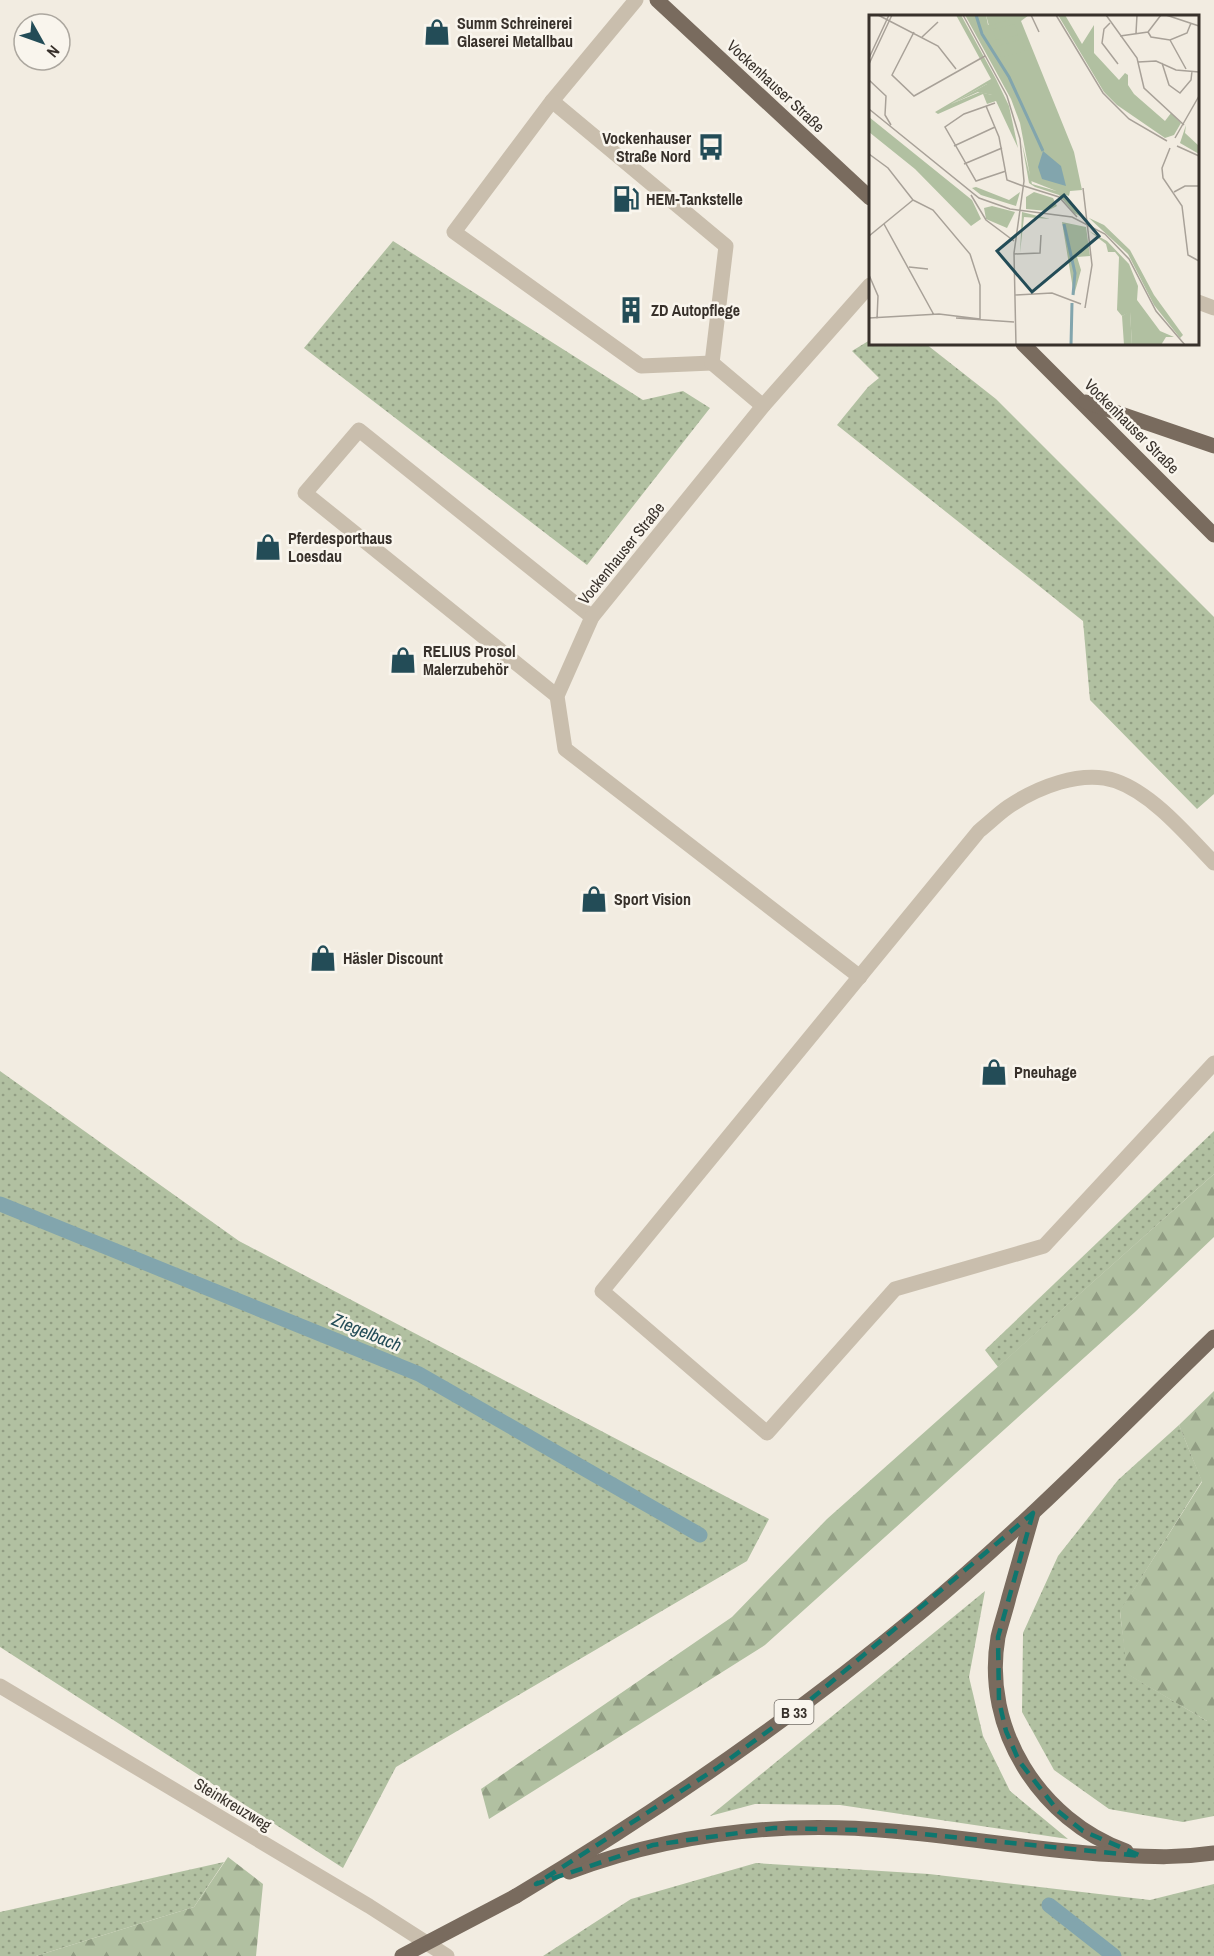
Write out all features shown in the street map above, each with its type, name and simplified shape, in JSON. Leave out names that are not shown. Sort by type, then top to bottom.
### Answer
[{"type":"main road","name":"Vockenhauser Straße","points":[[657,0],[869,197]]},
{"type":"main road","name":"Vockenhauser Straße","points":[[1024,345],[1214,535]]},
{"type":"main road","points":[[1082,401],[1214,446]]},
{"type":"main road","name":"B 33","points":[[402,1956],[516,1896],[627,1828],[717,1768],[804,1705],[921,1612],[1033,1514],[1214,1337]]},
{"type":"main road","points":[[1033,1514],[998,1637],[996,1669],[999,1701],[1006,1731],[1036,1788],[1058,1811],[1083,1831],[1111,1846],[1141,1857]]},
{"type":"main road","points":[[536,1884],[594,1862],[653,1845],[715,1834],[774,1828],[834,1827],[893,1831],[1078,1853],[1141,1857],[1171,1858],[1214,1853]]},
{"type":"street","points":[[636,0],[552,101],[454,232],[640,366],[712,363],[763,406]]},
{"type":"street","points":[[552,101],[726,246],[712,363]]},
{"type":"street","name":"Vockenhauser Straße","points":[[557,696],[592,617],[763,406],[869,286]]},
{"type":"street","points":[[1199,303],[1214,308]]},
{"type":"street","points":[[592,617],[359,430],[305,493],[557,696],[565,749],[860,977]]},
{"type":"street","points":[[1214,862],[1166,814],[1140,794],[1115,781],[1091,777],[1066,781],[1038,790],[1006,808],[980,831],[602,1292],[767,1433],[895,1289],[1044,1246],[1214,1063]]},
{"type":"street","name":"Steinkreuzweg","points":[[0,1686],[369,1906],[447,1956]]},
{"type":"highlighted area","points":[[1033,1513],[998,1637],[999,1701],[1006,1731],[1019,1761],[1058,1811],[1083,1831],[1141,1856],[893,1831],[774,1828],[653,1845],[536,1884],[717,1768],[804,1705]]},
{"type":"green space","points":[[393,241],[643,400],[683,391],[710,408],[587,565],[304,348]]},
{"type":"green space","points":[[869,341],[869,345],[927,345],[996,399],[1214,617],[1214,794],[1197,809],[1090,700],[1083,621],[837,425],[868,387],[879,378],[852,351]]},
{"type":"green space","points":[[0,1071],[239,1241],[769,1519],[747,1561],[396,1767],[343,1868],[0,1647]]},
{"type":"green space","points":[[1214,1131],[1214,1174],[998,1367],[985,1350]]},
{"type":"green space","points":[[1214,1174],[1214,1237],[1135,1312],[765,1645],[489,1819],[481,1789],[732,1617],[827,1519]]},
{"type":"green space","points":[[1214,1391],[1214,1721],[1207,1721],[1127,1674],[1120,1611],[1202,1482],[1179,1425]]},
{"type":"green space","points":[[1179,1425],[1202,1481],[1120,1612],[1128,1674],[1207,1721],[1214,1721],[1214,1816],[1183,1822],[1109,1809],[1054,1770],[1022,1712],[1023,1633],[1058,1556],[1118,1480]]},
{"type":"green space","points":[[985,1591],[969,1677],[983,1736],[1010,1791],[1068,1839],[840,1805],[755,1804],[710,1816]]},
{"type":"green space","points":[[228,1857],[263,1884],[256,1956],[36,1956],[194,1907]]},
{"type":"green space","points":[[224,1862],[194,1907],[36,1956],[0,1956],[0,1912]]},
{"type":"green space","points":[[756,1863],[929,1874],[1150,1900],[1214,1884],[1214,1956],[543,1956],[631,1899]]},
{"type":"waterway","name":"Ziegelbach","points":[[0,1204],[419,1374],[700,1535]]},
{"type":"waterway","name":"Ziegelbach","points":[[1049,1905],[1114,1956]]},
{"type":"place","name":"Summ Schreinerei Glaserei Metallbau","points":[[437,32]]},
{"type":"place","name":"Vockenhauser Straße Nord","points":[[711,147]]},
{"type":"place","name":"HEM-Tankstelle","points":[[626,199]]},
{"type":"place","name":"ZD Autopflege","points":[[631,310]]},
{"type":"place","name":"Pferdesporthaus Loesdau","points":[[268,547]]},
{"type":"place","name":"RELIUS Prosol Malerzubehör","points":[[403,660]]},
{"type":"place","name":"Sport Vision","points":[[594,899]]},
{"type":"place","name":"Häsler Discount","points":[[323,958]]},
{"type":"place","name":"Pneuhage","points":[[994,1072]]}]
